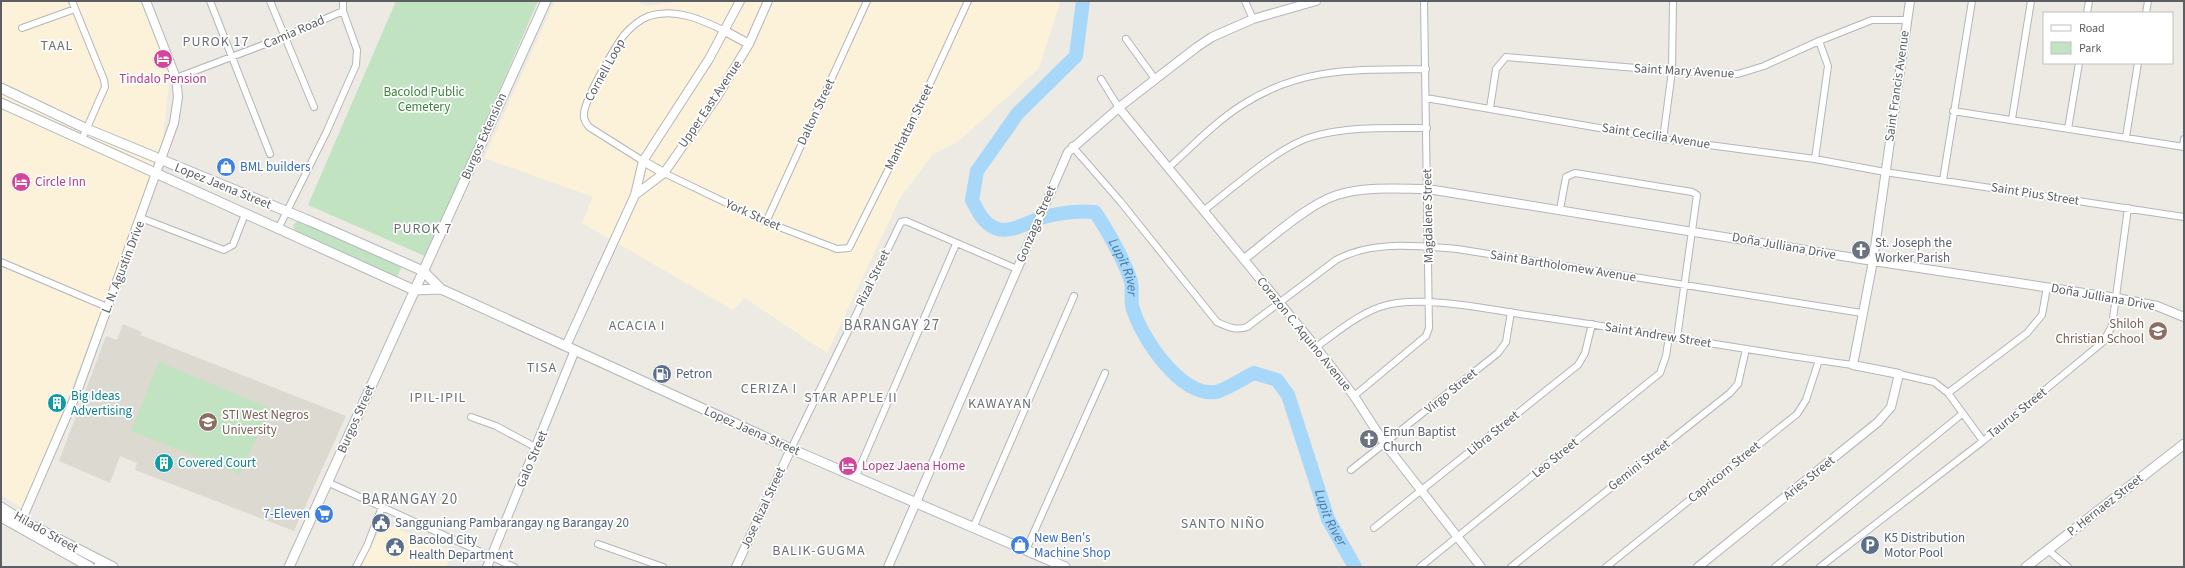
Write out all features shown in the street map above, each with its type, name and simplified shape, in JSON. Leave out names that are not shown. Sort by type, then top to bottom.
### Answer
[{"type":"main road","name":"Burgos Extension","points":[[423,271],[546,1]]},
{"type":"main road","name":"Lopez Jaena Street","points":[[1,88],[87,129],[287,212],[423,271],[442,289],[791,449],[1062,566]]},
{"type":"main road","name":"Lopez Jaena Street","points":[[1,103],[414,290],[442,289]]},
{"type":"main road","name":"Burgos Street","points":[[289,567],[423,271]]},
{"type":"main road","name":"P. Hernaez Street","points":[[2026,567],[2184,444]]},
{"type":"main road","name":"Hilado Street","points":[[1,507],[20,524],[90,567]]},
{"type":"main road","name":"Hilado Street","points":[[1,517],[20,524],[98,564],[113,567]]},
{"type":"street","points":[[72,1],[104,80],[105,87],[82,139]]},
{"type":"street","name":"L. N. Agustin Drive","points":[[20,524],[76,397],[161,161],[176,110],[176,78],[146,1]]},
{"type":"street","points":[[210,1],[270,154]]},
{"type":"street","points":[[270,1],[314,107]]},
{"type":"street","points":[[278,229],[326,133],[356,65],[357,50],[343,12],[345,8],[343,1]]},
{"type":"street","name":"Upper East Avenue","points":[[566,346],[635,195],[643,161],[709,59],[740,1]]},
{"type":"street","name":"Upper East Avenue","points":[[635,195],[664,173],[721,91],[749,44],[768,1]]},
{"type":"street","name":"Dalton Street","points":[[766,222],[867,1]]},
{"type":"street","name":"Manhattan Street","points":[[845,250],[852,245],[968,1]]},
{"type":"street","points":[[1245,1],[1254,19]]},
{"type":"street","name":"Gonzaga Street","points":[[888,567],[1051,191],[1060,165],[1072,146],[1118,108],[1212,38],[1254,19],[1310,1]]},
{"type":"street","name":"Magdalene Street","points":[[1354,396],[1426,336],[1430,319],[1424,1]]},
{"type":"street","points":[[1663,139],[1672,71],[1673,1]]},
{"type":"street","name":"Saint Francis Avenue","points":[[1853,365],[1873,261],[1910,1]]},
{"type":"street","points":[[1943,180],[1972,1]]},
{"type":"street","points":[[2012,119],[2031,1]]},
{"type":"street","points":[[2087,12],[2089,1]]},
{"type":"street","points":[[2146,12],[2148,1]]},
{"type":"street","points":[[22,28],[75,9]]},
{"type":"street","name":"Camia Road","points":[[176,78],[284,37],[343,12]]},
{"type":"street","name":"Cornell Loop","points":[[643,161],[589,128],[584,121],[585,106],[618,44],[637,22],[660,14],[672,13],[694,17],[725,31]]},
{"type":"street","name":"Saint Mary Avenue","points":[[1490,108],[1496,69],[1506,57],[1672,71],[1745,73],[1819,40],[1872,20],[1907,20]]},
{"type":"street","points":[[725,31],[749,44]]},
{"type":"street","points":[[1126,39],[1155,80]]},
{"type":"street","points":[[1815,159],[1828,66],[1819,40]]},
{"type":"street","points":[[2068,129],[2079,64]]},
{"type":"street","points":[[2126,137],[2138,64]]},
{"type":"street","points":[[1168,168],[1242,104],[1279,86],[1312,74],[1345,70],[1426,69]]},
{"type":"street","points":[[1101,79],[1118,108]]},
{"type":"street","name":"Saint Cecilia Avenue","points":[[1426,98],[1663,139],[1815,159],[1885,172]]},
{"type":"street","name":"Corazon C. Aquino Avenue","points":[[1118,108],[1244,259],[1278,304],[1316,347],[1354,396],[1385,444],[1480,567]]},
{"type":"street","points":[[1953,111],[2012,119],[2183,147],[2184,139]]},
{"type":"street","points":[[1203,211],[1274,157],[1310,137],[1348,129],[1426,128]]},
{"type":"street","name":"Saint Bartholomew Avenue","points":[[1072,146],[1120,201],[1217,322],[1229,328],[1239,330],[1256,322],[1336,260],[1349,253],[1391,246],[1457,249],[1862,313]]},
{"type":"street","points":[[643,161],[664,173]]},
{"type":"street","name":"Saint Pius Street","points":[[1885,172],[2184,217]]},
{"type":"street","name":"York Street","points":[[664,173],[766,222],[837,249],[845,250]]},
{"type":"street","points":[[1560,209],[1566,177],[1575,173],[1692,192],[1697,195],[1698,200],[1677,338]]},
{"type":"street","name":"Doña Julliana Drive","points":[[1244,259],[1310,210],[1337,195],[1362,190],[1428,189],[1693,230],[1873,261],[2047,286],[2157,306],[2184,317]]},
{"type":"street","name":"Taurus Street","points":[[1820,567],[1983,441],[2103,342],[2112,326],[2128,208]]},
{"type":"street","points":[[141,218],[224,250],[233,245],[245,214]]},
{"type":"street","name":"Rizal Street","points":[[791,449],[901,222],[906,221],[956,244],[1017,269]]},
{"type":"street","points":[[856,476],[956,244]]},
{"type":"street","points":[[1,262],[108,307]]},
{"type":"street","points":[[1948,393],[2028,333],[2042,315],[2047,286]]},
{"type":"street","points":[[973,528],[1074,296]]},
{"type":"street","name":"Saint Andrew Street","points":[[1316,347],[1359,317],[1380,307],[1397,304],[1429,302],[1511,312],[1853,365],[1934,382],[1948,393],[1983,441]]},
{"type":"street","name":"Virgo Street","points":[[1351,470],[1498,353],[1506,342],[1511,312]]},
{"type":"street","name":"Libra Street","points":[[1374,528],[1578,365],[1585,353],[1592,324]]},
{"type":"street","name":"Leo Street","points":[[1420,567],[1660,373],[1666,356],[1669,336]]},
{"type":"street","name":"Gemini Street","points":[[1511,567],[1730,393],[1738,384],[1746,349]]},
{"type":"street","name":"Galo Street","points":[[487,567],[537,448],[575,350]]},
{"type":"street","name":"Capricorn Street","points":[[1606,567],[1797,414],[1806,400],[1819,360]]},
{"type":"street","points":[[1026,550],[1105,373]]},
{"type":"street","name":"Aries Street","points":[[1698,567],[1878,422],[1891,407],[1899,374]]},
{"type":"street","points":[[1775,567],[1962,414]]},
{"type":"street","points":[[470,417],[496,426],[537,448]]},
{"type":"street","name":"Jose Rizal Street","points":[[736,567],[791,449]]},
{"type":"street","points":[[328,482],[514,567]]},
{"type":"street","points":[[356,567],[367,546],[382,507]]},
{"type":"street","points":[[598,544],[663,567]]},
{"type":"street","points":[[2048,550],[2068,567]]},
{"type":"shaded area","points":[[1,1],[140,1],[170,76],[162,147],[26,511],[1,495]]},
{"type":"shaded area","points":[[555,1],[635,1],[647,6],[678,1],[1060,1],[1060,3],[1039,68],[959,141],[933,154],[900,198],[827,353],[745,298],[733,310],[582,223],[593,197],[484,158]]},
{"type":"shaded area","name":"STI West Negros University","points":[[123,324],[142,332],[140,335],[346,416],[294,531],[135,470],[137,463],[120,456],[110,483],[59,461],[106,336],[117,340]]},
{"type":"shaded area","points":[[391,526],[452,552],[446,567],[360,567],[381,528]]},
{"type":"green space","name":"Bacolod Public Cemetery","points":[[396,1],[538,1],[427,257],[308,205]]},
{"type":"green space","points":[[299,220],[403,264],[397,277],[299,235],[295,231],[293,225]]},
{"type":"green space","points":[[159,362],[270,408],[240,474],[131,431]]},
{"type":"waterway","name":"Lupit River","points":[[1083,1],[1076,56],[1018,113],[977,171],[972,200],[978,212],[987,223],[995,228],[1006,230],[1024,225],[1040,218],[1060,213],[1081,211],[1095,212],[1105,227],[1125,265],[1132,285],[1132,306],[1138,321],[1154,350],[1177,376],[1190,385],[1203,391],[1216,392],[1229,387],[1254,373],[1277,380],[1288,395],[1328,519],[1355,567]]},
{"type":"place","name":"Tindalo Pension","points":[[163,59]]},
{"type":"place","name":"BML builders","points":[[226,167]]},
{"type":"place","name":"Circle Inn","points":[[21,182]]},
{"type":"place","name":"St. Joseph the Worker Parish","points":[[1861,250]]},
{"type":"place","name":"Shiloh Christian School","points":[[2158,331]]},
{"type":"place","name":"Petron","points":[[662,374]]},
{"type":"place","name":"Big Ideas Advertising","points":[[57,403]]},
{"type":"place","name":"STI West Negros University","points":[[208,422]]},
{"type":"place","name":"Emun Baptist Church","points":[[1369,439]]},
{"type":"place","name":"Covered Court","points":[[164,463]]},
{"type":"place","name":"Lopez Jaena Home","points":[[848,466]]},
{"type":"place","name":"7-Eleven","points":[[324,514]]},
{"type":"place","name":"Sangguniang Pambarangay ng Barangay 20","points":[[381,523]]},
{"type":"place","name":"New Ben's Machine Shop","points":[[1020,545]]},
{"type":"place","name":"K5 Distribution Motor Pool","points":[[1870,545]]},
{"type":"place","name":"Bacolod City Health Department","points":[[395,547]]},
{"type":"district","name":"PUROK 17","points":[[216,42]]},
{"type":"district","name":"TAAL","points":[[57,46]]},
{"type":"district","name":"PUROK 7","points":[[423,229]]},
{"type":"district","name":"BARANGAY 27","points":[[892,325]]},
{"type":"district","name":"ACACIA I","points":[[637,326]]},
{"type":"district","name":"TISA","points":[[542,368]]},
{"type":"district","name":"CERIZA I","points":[[769,389]]},
{"type":"district","name":"IPIL-IPIL","points":[[438,398]]},
{"type":"district","name":"STAR APPLE II","points":[[851,398]]},
{"type":"district","name":"KAWAYAN","points":[[1000,404]]},
{"type":"district","name":"BARANGAY 20","points":[[410,499]]},
{"type":"district","name":"SANTO NIÑO","points":[[1223,524]]},
{"type":"district","name":"BALIK-GUGMA","points":[[819,551]]}]
